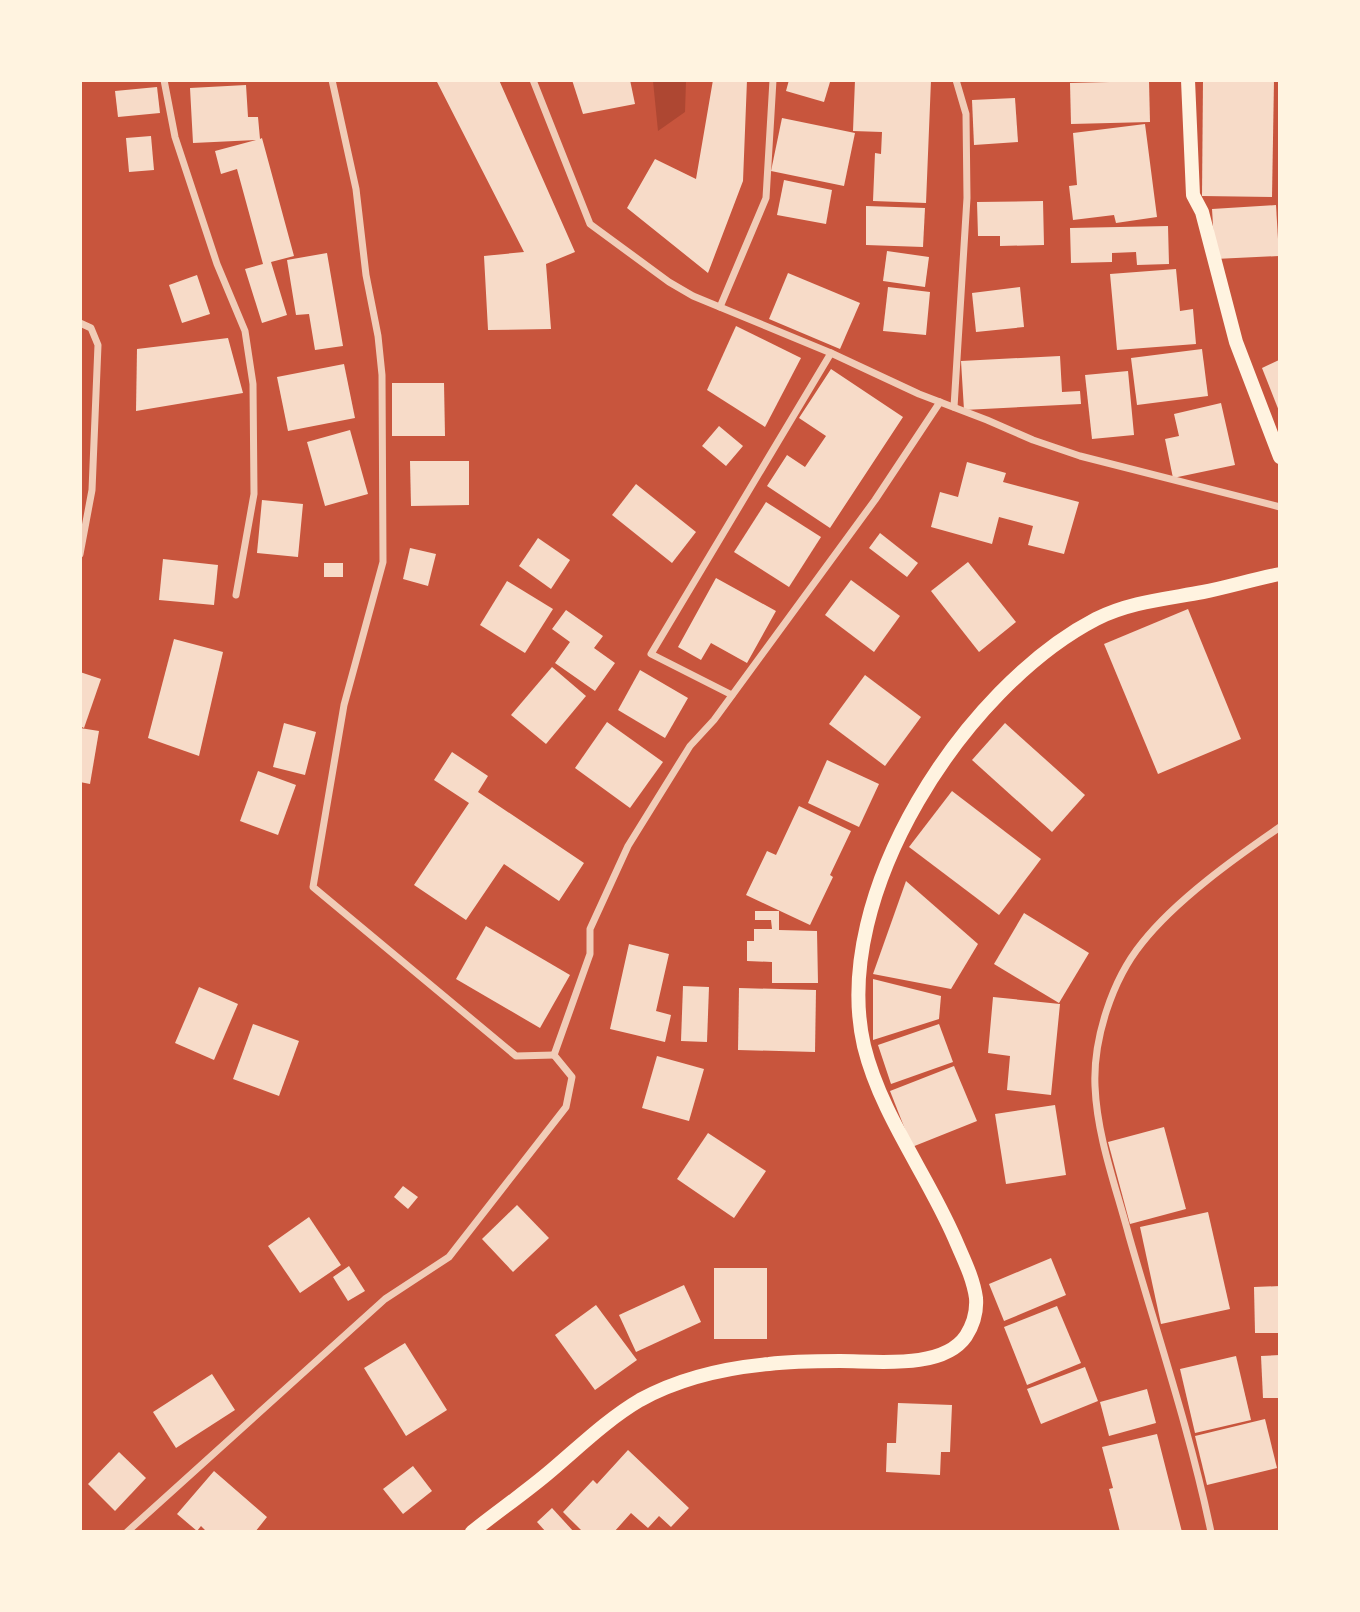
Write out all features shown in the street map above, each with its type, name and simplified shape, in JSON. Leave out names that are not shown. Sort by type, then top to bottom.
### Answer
[{"type":"main road","points":[[1188,80],[1193,195],[1202,212],[1236,342],[1279,457]]},
{"type":"main road","points":[[472,1531],[620,1414],[642,1399],[670,1387],[703,1376],[767,1364],[836,1361],[898,1363],[917,1360],[954,1349],[965,1337],[974,1321],[976,1301],[971,1277],[942,1210],[875,1080],[864,1044],[859,999],[860,970],[878,884],[933,776],[951,751],[997,696],[1045,653],[1094,620],[1121,608],[1279,574]]},
{"type":"street","points":[[164,80],[175,137],[217,264],[245,331],[253,384],[254,494],[236,595]]},
{"type":"street","points":[[332,80],[356,189],[366,275],[378,336],[382,375],[383,562],[344,705],[313,887],[516,1056],[554,1055]]},
{"type":"street","points":[[533,80],[590,224],[669,282],[720,307],[1033,440],[1080,456],[1279,507]]},
{"type":"street","points":[[720,307],[766,198],[773,80]]},
{"type":"street","points":[[954,407],[967,198],[966,114],[956,80]]},
{"type":"street","points":[[80,323],[91,328],[98,345],[92,490],[80,554]]},
{"type":"street","points":[[732,695],[651,654],[831,353]]},
{"type":"street","points":[[554,1055],[590,954],[590,929],[628,846],[690,746],[732,695],[876,500],[940,402]]},
{"type":"street","points":[[1211,1531],[1188,1433],[1160,1346],[1110,1169],[1097,1110],[1095,1069],[1110,1004],[1142,943],[1206,882],[1279,827]]},
{"type":"street","points":[[127,1531],[385,1299],[449,1257],[566,1107],[572,1077],[554,1055]]},
{"type":"shaded area","points":[[653,81],[686,81],[685,112],[658,131]]},
{"type":"building","points":[[436,80],[499,80],[575,252],[546,264],[551,329],[488,330],[484,256],[524,252]]},
{"type":"building","points":[[572,80],[630,80],[635,104],[583,114]]},
{"type":"building","points":[[713,80],[747,80],[743,181],[708,273],[627,208],[655,159],[696,179]]},
{"type":"building","points":[[789,80],[830,82],[824,102],[786,91]]},
{"type":"building","points":[[855,80],[931,80],[926,203],[873,201],[875,153],[881,154],[882,132],[853,131]]},
{"type":"building","points":[[1203,80],[1274,80],[1272,197],[1202,196]]},
{"type":"building","points":[[1149,81],[1150,122],[1071,124],[1070,83]]},
{"type":"building","points":[[246,85],[248,117],[258,117],[260,139],[262,138],[294,256],[271,262],[287,315],[262,323],[245,269],[263,264],[237,169],[221,174],[215,151],[256,140],[193,143],[190,88]]},
{"type":"building","points":[[157,87],[160,113],[118,117],[115,91]]},
{"type":"building","points":[[1015,98],[1018,142],[974,145],[972,100]]},
{"type":"building","points":[[782,118],[855,133],[844,186],[771,171]]},
{"type":"building","points":[[1145,124],[1157,217],[1116,223],[1114,215],[1073,220],[1069,186],[1077,185],[1073,133]]},
{"type":"building","points":[[151,136],[154,170],[129,172],[126,138]]},
{"type":"building","points":[[784,180],[832,190],[826,224],[777,215]]},
{"type":"building","points":[[1043,201],[1044,245],[1000,246],[1000,236],[978,236],[977,202]]},
{"type":"building","points":[[1276,205],[1279,256],[1215,259],[1212,209]]},
{"type":"building","points":[[866,206],[925,208],[923,247],[866,245]]},
{"type":"building","points":[[1168,226],[1169,264],[1137,265],[1136,252],[1112,253],[1112,262],[1071,263],[1070,228]]},
{"type":"building","points":[[887,251],[929,257],[925,287],[883,281]]},
{"type":"building","points":[[327,253],[343,346],[315,350],[309,314],[296,315],[287,260]]},
{"type":"building","points":[[1176,269],[1180,311],[1193,309],[1196,344],[1117,350],[1110,274]]},
{"type":"building","points":[[788,273],[860,303],[840,349],[769,319]]},
{"type":"building","points":[[197,275],[210,314],[182,323],[169,285]]},
{"type":"building","points":[[888,287],[930,292],[926,335],[883,331]]},
{"type":"building","points":[[1020,287],[1024,327],[976,332],[972,293]]},
{"type":"building","points":[[736,326],[801,358],[765,427],[707,390]]},
{"type":"building","points":[[228,338],[243,393],[136,411],[137,349]]},
{"type":"building","points":[[1202,349],[1208,396],[1137,405],[1131,358]]},
{"type":"building","points":[[1060,356],[1062,392],[1080,391],[1081,404],[964,410],[961,361]]},
{"type":"building","points":[[1279,360],[1279,411],[1262,368]]},
{"type":"building","points":[[344,364],[355,418],[288,431],[277,377]]},
{"type":"building","points":[[831,369],[903,417],[830,528],[767,486],[787,455],[805,467],[826,436],[799,418]]},
{"type":"building","points":[[1128,371],[1134,435],[1092,439],[1085,375]]},
{"type":"building","points":[[392,383],[444,383],[445,436],[392,436]]},
{"type":"building","points":[[1221,403],[1235,465],[1173,478],[1165,439],[1179,436],[1174,414]]},
{"type":"building","points":[[719,426],[743,446],[726,466],[702,446]]},
{"type":"building","points":[[350,430],[368,494],[325,506],[307,442]]},
{"type":"building","points":[[410,461],[469,461],[469,505],[411,506]]},
{"type":"building","points":[[967,462],[1006,473],[1003,482],[1079,502],[1064,554],[1028,545],[1033,526],[999,517],[992,544],[931,527],[940,492],[958,497]]},
{"type":"building","points":[[636,484],[696,532],[672,563],[612,515]]},
{"type":"building","points":[[262,500],[303,504],[298,557],[257,553]]},
{"type":"building","points":[[766,502],[821,537],[789,587],[734,552]]},
{"type":"building","points":[[880,533],[918,563],[907,577],[869,548]]},
{"type":"building","points":[[538,538],[570,560],[551,589],[519,566]]},
{"type":"building","points":[[410,548],[436,554],[428,586],[403,579]]},
{"type":"building","points":[[163,559],[218,565],[214,605],[159,600]]},
{"type":"building","points":[[968,562],[1016,622],[979,652],[931,591]]},
{"type":"building","points":[[324,563],[343,563],[343,577],[324,577]]},
{"type":"building","points":[[716,578],[776,611],[747,663],[711,643],[701,660],[678,647]]},
{"type":"building","points":[[851,580],[900,616],[874,652],[825,615]]},
{"type":"building","points":[[507,581],[553,609],[525,653],[480,625]]},
{"type":"building","points":[[1188,609],[1241,739],[1158,774],[1104,644]]},
{"type":"building","points":[[566,610],[603,636],[594,648],[615,663],[595,691],[555,663],[570,642],[552,629]]},
{"type":"building","points":[[174,639],[223,652],[199,756],[148,738]]},
{"type":"building","points":[[552,667],[586,696],[546,744],[511,715]]},
{"type":"building","points":[[640,670],[688,698],[665,738],[618,710]]},
{"type":"building","points":[[80,672],[101,679],[84,728],[80,726]]},
{"type":"building","points":[[865,675],[921,717],[885,766],[829,724]]},
{"type":"building","points":[[607,722],[663,762],[630,808],[575,768]]},
{"type":"building","points":[[284,723],[316,732],[305,775],[273,767]]},
{"type":"building","points":[[1005,723],[1085,795],[1052,832],[972,760]]},
{"type":"building","points":[[80,728],[99,731],[90,784],[80,782]]},
{"type":"building","points":[[452,752],[488,776],[478,792],[584,863],[559,901],[504,864],[466,920],[414,885],[469,803],[434,780]]},
{"type":"building","points":[[827,760],[879,784],[859,827],[808,803]]},
{"type":"building","points":[[258,771],[296,785],[278,835],[240,821]]},
{"type":"building","points":[[952,791],[1041,859],[999,915],[909,847]]},
{"type":"building","points":[[799,806],[851,831],[810,925],[746,895],[767,851],[776,855]]},
{"type":"building","points":[[906,881],[978,944],[951,989],[873,974]]},
{"type":"building","points":[[755,911],[779,911],[779,930],[817,931],[818,983],[772,983],[772,962],[747,961],[747,941],[754,941],[754,929],[772,929],[771,920],[755,920]]},
{"type":"building","points":[[1024,913],[1089,953],[1059,1003],[994,964]]},
{"type":"building","points":[[486,926],[570,975],[540,1028],[456,979]]},
{"type":"building","points":[[629,944],[669,954],[656,1011],[671,1015],[665,1042],[610,1029]]},
{"type":"building","points":[[873,979],[941,996],[939,1019],[873,1040]]},
{"type":"building","points":[[683,986],[709,987],[707,1042],[681,1041]]},
{"type":"building","points":[[199,987],[238,1004],[214,1060],[175,1043]]},
{"type":"building","points":[[739,988],[816,990],[815,1052],[738,1050]]},
{"type":"building","points":[[993,997],[1060,1004],[1051,1095],[1007,1090],[1010,1056],[988,1053]]},
{"type":"building","points":[[253,1024],[299,1041],[279,1096],[233,1079]]},
{"type":"building","points":[[939,1024],[953,1062],[891,1084],[878,1045]]},
{"type":"building","points":[[657,1056],[704,1069],[689,1121],[642,1108]]},
{"type":"building","points":[[954,1066],[977,1121],[912,1147],[890,1091]]},
{"type":"building","points":[[1055,1105],[1066,1175],[1006,1184],[995,1114]]},
{"type":"building","points":[[1164,1127],[1186,1209],[1130,1224],[1108,1142]]},
{"type":"building","points":[[708,1133],[766,1171],[734,1218],[677,1179]]},
{"type":"building","points":[[403,1186],[418,1197],[408,1209],[394,1197]]},
{"type":"building","points":[[517,1205],[549,1238],[513,1272],[482,1239]]},
{"type":"building","points":[[1208,1212],[1230,1309],[1161,1324],[1140,1227]]},
{"type":"building","points":[[309,1217],[341,1265],[300,1293],[268,1246]]},
{"type":"building","points":[[1051,1258],[1066,1295],[1004,1321],[989,1284]]},
{"type":"building","points":[[349,1266],[365,1291],[348,1301],[333,1277]]},
{"type":"building","points":[[714,1268],[767,1268],[767,1339],[714,1339]]},
{"type":"building","points":[[684,1285],[701,1322],[636,1352],[619,1315]]},
{"type":"building","points":[[1280,1286],[1280,1333],[1255,1333],[1254,1287]]},
{"type":"building","points":[[596,1305],[637,1360],[595,1390],[555,1335]]},
{"type":"building","points":[[1057,1306],[1081,1363],[1027,1385],[1004,1327]]},
{"type":"building","points":[[405,1343],[447,1410],[406,1436],[364,1368]]},
{"type":"building","points":[[1280,1355],[1280,1398],[1263,1398],[1261,1356]]},
{"type":"building","points":[[1236,1356],[1251,1420],[1195,1433],[1180,1369]]},
{"type":"building","points":[[1085,1367],[1098,1401],[1041,1424],[1027,1389]]},
{"type":"building","points":[[212,1374],[235,1410],[176,1448],[153,1412]]},
{"type":"building","points":[[1147,1389],[1156,1423],[1109,1436],[1100,1402]]},
{"type":"building","points":[[898,1403],[952,1405],[950,1452],[941,1452],[940,1475],[886,1472],[887,1443],[896,1443]]},
{"type":"building","points":[[1265,1419],[1277,1468],[1207,1485],[1195,1436]]},
{"type":"building","points":[[1157,1434],[1182,1532],[1120,1532],[1109,1489],[1113,1488],[1102,1447]]},
{"type":"building","points":[[628,1450],[689,1508],[671,1527],[659,1516],[648,1528],[631,1513],[614,1532],[583,1532],[563,1512],[593,1480],[597,1484]]},
{"type":"building","points":[[119,1452],[146,1478],[115,1511],[88,1484]]},
{"type":"building","points":[[413,1466],[432,1491],[403,1514],[383,1489]]},
{"type":"building","points":[[214,1471],[267,1517],[255,1532],[207,1532],[201,1526],[197,1531],[177,1514]]},
{"type":"building","points":[[552,1508],[574,1532],[546,1532],[537,1522]]}]
